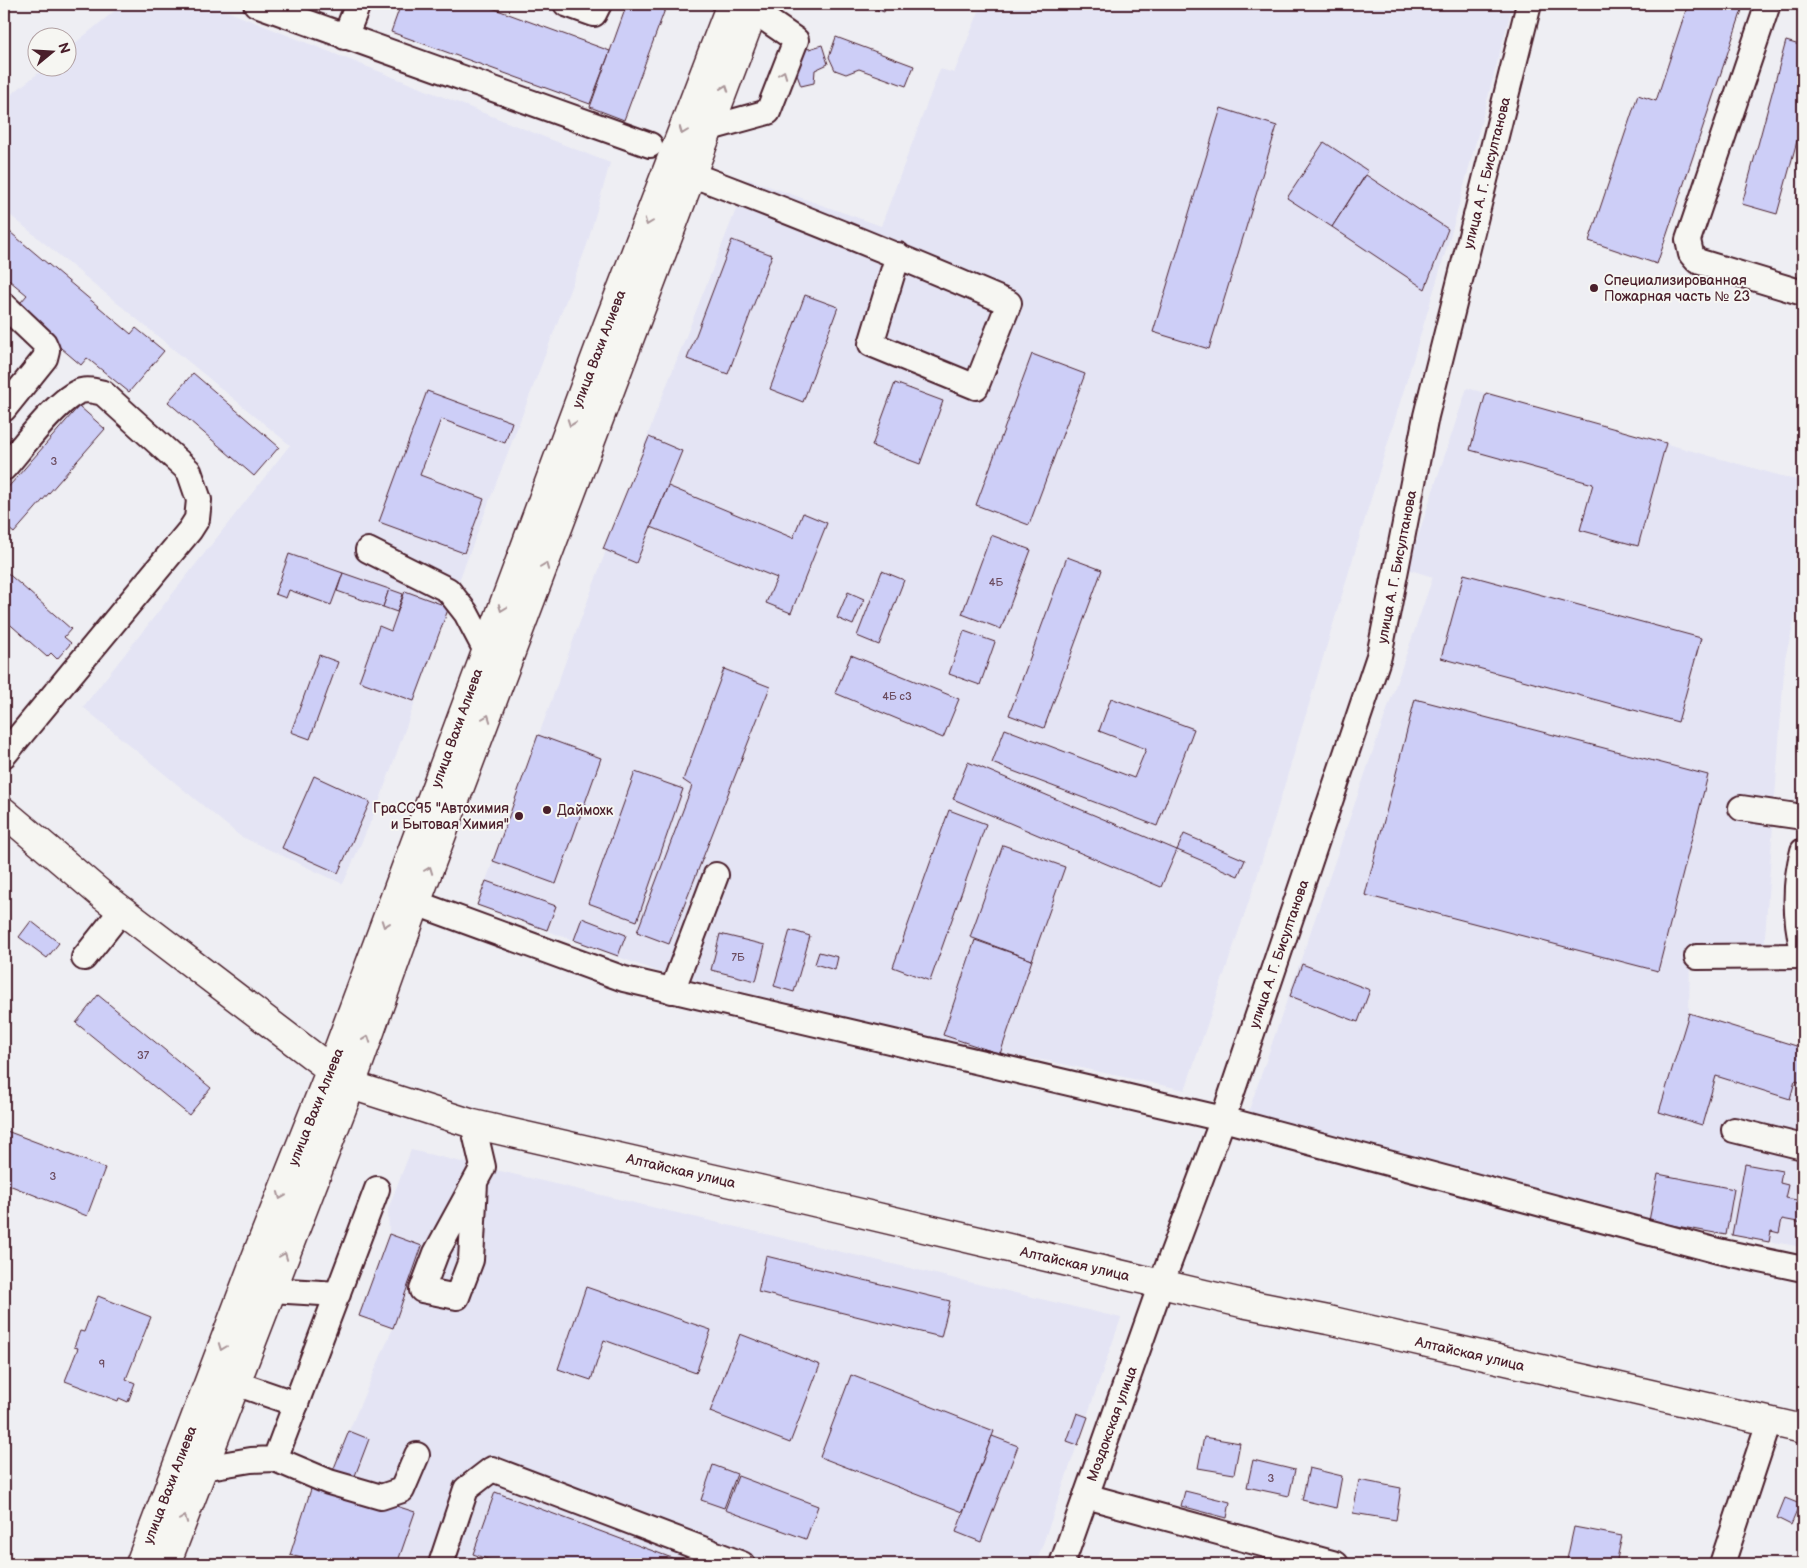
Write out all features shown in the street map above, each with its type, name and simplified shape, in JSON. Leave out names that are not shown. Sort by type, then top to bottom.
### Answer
[{"type":"main road","name":"улица Вахи Алиева","points":[[140,1564],[260,1247],[341,1077],[416,903],[693,175],[710,128],[747,6]]},
{"type":"main road","name":"улица Вахи Алиева","points":[[166,1564],[271,1290],[341,1077],[486,651],[747,6]]},
{"type":"main road","name":"Алтайская улица","points":[[4,812],[122,910],[341,1077],[473,1124],[764,1190],[1161,1284],[1328,1320],[1803,1429]]},
{"type":"street","points":[[256,4],[650,145]]},
{"type":"street","points":[[345,37],[358,4]]},
{"type":"street","points":[[566,4],[594,14],[599,4]]},
{"type":"street","name":"улица А. Г. Бисултанова","points":[[1161,1284],[1223,1119],[1379,656],[1426,416],[1529,4]]},
{"type":"street","points":[[1768,4],[1688,240],[1690,254],[1697,261],[1803,293]]},
{"type":"street","points":[[710,128],[768,112],[796,40],[747,6]]},
{"type":"street","points":[[693,175],[898,256],[1009,303],[976,387],[871,344],[898,256]]},
{"type":"street","points":[[4,305],[44,343],[47,350],[45,358],[5,405]]},
{"type":"street","points":[[4,468],[64,400],[79,392],[91,390],[104,393],[189,472],[197,489],[199,500],[197,519],[190,530],[4,755]]},
{"type":"street","points":[[368,550],[448,590],[466,613],[486,651]]},
{"type":"street","points":[[1741,808],[1803,817]]},
{"type":"street","points":[[1802,859],[1796,894],[1796,924],[1803,951]]},
{"type":"street","points":[[672,991],[716,875]]},
{"type":"street","points":[[416,903],[624,979],[1223,1119],[1718,1251],[1803,1269]]},
{"type":"street","points":[[84,958],[122,910]]},
{"type":"street","points":[[1697,957],[1803,956]]},
{"type":"street","points":[[473,1124],[483,1168],[475,1182]]},
{"type":"street","points":[[1734,1130],[1803,1147]]},
{"type":"street","points":[[275,1459],[378,1189]]},
{"type":"street","name":"Моздокская улица","points":[[1062,1564],[1161,1284]]},
{"type":"street","points":[[271,1290],[338,1294]]},
{"type":"street","points":[[235,1383],[296,1404]]},
{"type":"street","points":[[1722,1564],[1769,1422]]},
{"type":"street","points":[[203,1468],[251,1460],[275,1459],[329,1482],[381,1497],[402,1490],[417,1455]]},
{"type":"street","points":[[441,1564],[466,1489],[492,1469],[742,1564]]},
{"type":"street","points":[[1086,1496],[1336,1564]]},
{"type":"shaded area","points":[[123,4],[209,4],[610,163],[587,245],[449,607],[378,805],[343,884],[240,836],[83,707],[290,445],[4,210],[4,100],[32,78],[78,78],[78,41]]},
{"type":"shaded area","points":[[982,4],[1513,4],[1453,227],[1255,883],[1185,1090],[1048,1061],[1000,1054],[659,972],[477,905],[657,410],[748,179],[881,226],[940,69],[954,73]]},
{"type":"shaded area","points":[[1467,388],[1803,482],[1803,587],[1785,658],[1764,951],[1690,953],[1689,1013],[1803,1048],[1803,1247],[1649,1221],[1254,1118],[1249,1110],[1433,577],[1407,569]]},
{"type":"shaded area","points":[[411,1150],[1121,1318],[1036,1564],[297,1564],[342,1447],[393,1328],[359,1316],[389,1234],[388,1209]]},
{"type":"building","points":[[401,4],[481,4],[610,51],[590,104],[391,32]]},
{"type":"building","points":[[627,4],[667,4],[624,120],[590,107]]},
{"type":"building","points":[[863,4],[887,4],[884,12]]},
{"type":"building","points":[[1688,4],[1744,4],[1657,264],[1589,241],[1638,95],[1656,101]]},
{"type":"building","points":[[836,37],[914,66],[906,86],[859,69],[846,74],[835,70],[829,57]]},
{"type":"building","points":[[1786,41],[1803,46],[1803,119],[1777,214],[1742,204]]},
{"type":"building","points":[[801,45],[809,49],[822,45],[828,64],[815,70],[814,83],[801,86],[788,50]]},
{"type":"building","points":[[1221,108],[1277,126],[1209,349],[1153,332]]},
{"type":"building","points":[[1324,142],[1368,171],[1332,227],[1287,198]]},
{"type":"building","points":[[1366,175],[1448,229],[1425,289],[1332,227]]},
{"type":"building","points":[[4,227],[131,334],[136,328],[164,351],[129,392],[87,358],[81,365],[15,309],[27,295],[4,276]]},
{"type":"building","points":[[732,240],[772,255],[728,374],[687,359]]},
{"type":"building","points":[[805,295],[838,307],[803,402],[770,389]]},
{"type":"building","points":[[1032,354],[1085,374],[1029,525],[976,505]]},
{"type":"building","points":[[193,373],[279,447],[254,476],[168,402]]},
{"type":"building","points":[[895,383],[943,401],[920,464],[872,446]]},
{"type":"building","points":[[427,391],[512,422],[505,443],[441,419],[420,475],[484,499],[464,553],[379,522]]},
{"type":"building","points":[[1486,393],[1666,443],[1638,546],[1580,530],[1593,484],[1470,450]]},
{"type":"building","points":[[79,406],[105,429],[14,533],[4,525],[4,492]]},
{"type":"building","points":[[649,437],[682,451],[636,563],[603,549]]},
{"type":"building","points":[[668,486],[793,538],[803,513],[827,523],[791,613],[766,603],[777,578],[651,527]]},
{"type":"building","points":[[991,535],[1031,550],[1001,629],[962,614]]},
{"type":"building","points":[[289,554],[343,573],[331,605],[289,590],[286,598],[275,594]]},
{"type":"building","points":[[1067,557],[1102,570],[1044,728],[1009,715]]},
{"type":"building","points":[[4,570],[71,629],[64,637],[71,643],[57,659],[51,653],[47,657],[4,619]]},
{"type":"building","points":[[882,571],[904,580],[879,645],[857,636]]},
{"type":"building","points":[[343,573],[389,589],[383,607],[337,591]]},
{"type":"building","points":[[1464,574],[1701,638],[1678,722],[1441,658]]},
{"type":"building","points":[[389,589],[403,594],[397,612],[383,607]]},
{"type":"building","points":[[405,591],[449,607],[414,701],[359,681],[379,626],[391,631]]},
{"type":"building","points":[[848,592],[864,599],[853,625],[837,618]]},
{"type":"building","points":[[964,631],[995,642],[980,685],[949,674]]},
{"type":"building","points":[[319,655],[338,662],[310,739],[291,732]]},
{"type":"building","points":[[851,655],[959,699],[943,738],[835,693]]},
{"type":"building","points":[[724,669],[770,687],[669,944],[637,932],[692,786],[683,780]]},
{"type":"building","points":[[1111,698],[1194,729],[1157,826],[992,763],[1005,729],[1134,778],[1146,749],[1099,731]]},
{"type":"building","points":[[1415,699],[1708,775],[1658,971],[1365,895]]},
{"type":"building","name":"Даймохк","points":[[538,735],[601,758],[556,884],[493,861]]},
{"type":"building","points":[[968,762],[1177,850],[1161,887],[953,799]]},
{"type":"building","points":[[635,772],[683,789],[637,921],[588,903]]},
{"type":"building","points":[[314,776],[370,802],[338,873],[282,848]]},
{"type":"building","points":[[949,810],[986,824],[930,981],[893,967]]},
{"type":"building","points":[[1184,834],[1245,860],[1238,876],[1177,850]]},
{"type":"building","points":[[1003,845],[1065,867],[1032,960],[970,937]]},
{"type":"building","points":[[486,881],[556,906],[547,930],[477,905]]},
{"type":"building","points":[[582,918],[626,935],[618,956],[574,940]]},
{"type":"building","points":[[31,921],[59,943],[47,958],[19,937]]},
{"type":"building","points":[[790,930],[810,936],[794,992],[774,986]]},
{"type":"building","points":[[720,934],[765,945],[756,981],[711,970]]},
{"type":"building","points":[[975,940],[1032,960],[1000,1054],[943,1035]]},
{"type":"building","points":[[819,952],[838,957],[835,970],[815,964]]},
{"type":"building","points":[[1302,964],[1370,990],[1358,1022],[1290,996]]},
{"type":"building","points":[[98,995],[211,1088],[189,1115],[76,1023]]},
{"type":"building","points":[[1689,1013],[1803,1048],[1803,1083],[1795,1081],[1790,1099],[1716,1076],[1702,1125],[1659,1112]]},
{"type":"building","points":[[4,1130],[105,1168],[87,1216],[4,1183]]},
{"type":"building","points":[[1745,1164],[1782,1171],[1780,1183],[1788,1185],[1785,1198],[1803,1201],[1803,1223],[1782,1219],[1779,1233],[1771,1231],[1769,1242],[1732,1235]]},
{"type":"building","points":[[1658,1174],[1734,1189],[1726,1235],[1649,1221]]},
{"type":"building","points":[[389,1234],[422,1246],[393,1328],[359,1316]]},
{"type":"building","points":[[766,1256],[950,1301],[941,1337],[758,1292]]},
{"type":"building","points":[[586,1287],[711,1330],[696,1373],[604,1340],[591,1380],[558,1369]]},
{"type":"building","points":[[98,1296],[151,1317],[126,1379],[135,1383],[128,1402],[119,1398],[118,1401],[65,1381],[78,1348],[74,1347],[80,1331],[84,1332]]},
{"type":"building","points":[[740,1334],[820,1365],[790,1443],[710,1412]]},
{"type":"building","points":[[851,1375],[994,1431],[963,1512],[820,1457]]},
{"type":"building","points":[[1077,1413],[1088,1417],[1078,1445],[1067,1441]]},
{"type":"building","points":[[349,1431],[369,1439],[353,1481],[332,1473]]},
{"type":"building","points":[[992,1436],[1018,1446],[981,1542],[956,1532]]},
{"type":"building","points":[[1204,1437],[1240,1443],[1234,1474],[1198,1468]]},
{"type":"building","points":[[1253,1460],[1295,1470],[1289,1496],[1247,1487]]},
{"type":"building","points":[[713,1465],[737,1474],[724,1508],[701,1500]]},
{"type":"building","points":[[1309,1468],[1342,1476],[1336,1508],[1302,1500]]},
{"type":"building","points":[[738,1476],[818,1506],[806,1539],[725,1510]]},
{"type":"building","points":[[1359,1480],[1401,1488],[1396,1520],[1353,1513]]},
{"type":"building","points":[[312,1486],[349,1491],[415,1512],[397,1564],[324,1564],[290,1555]]},
{"type":"building","points":[[1185,1491],[1230,1502],[1227,1518],[1181,1506]]},
{"type":"building","points":[[495,1492],[688,1564],[501,1564],[473,1554]]},
{"type":"building","points":[[1785,1498],[1800,1504],[1791,1525],[1777,1518]]},
{"type":"building","points":[[1574,1527],[1622,1536],[1616,1564],[1566,1564]]},
{"type":"building","points":[[277,1559],[294,1564],[276,1564]]},
{"type":"place","name":"Специализированная Пожарная часть № 23","points":[[1594,288]]},
{"type":"place","name":"Даймохк","points":[[547,810]]},
{"type":"place","name":"ГраСС95 \"Автохимия и Бытовая Химия\"","points":[[519,816]]}]
